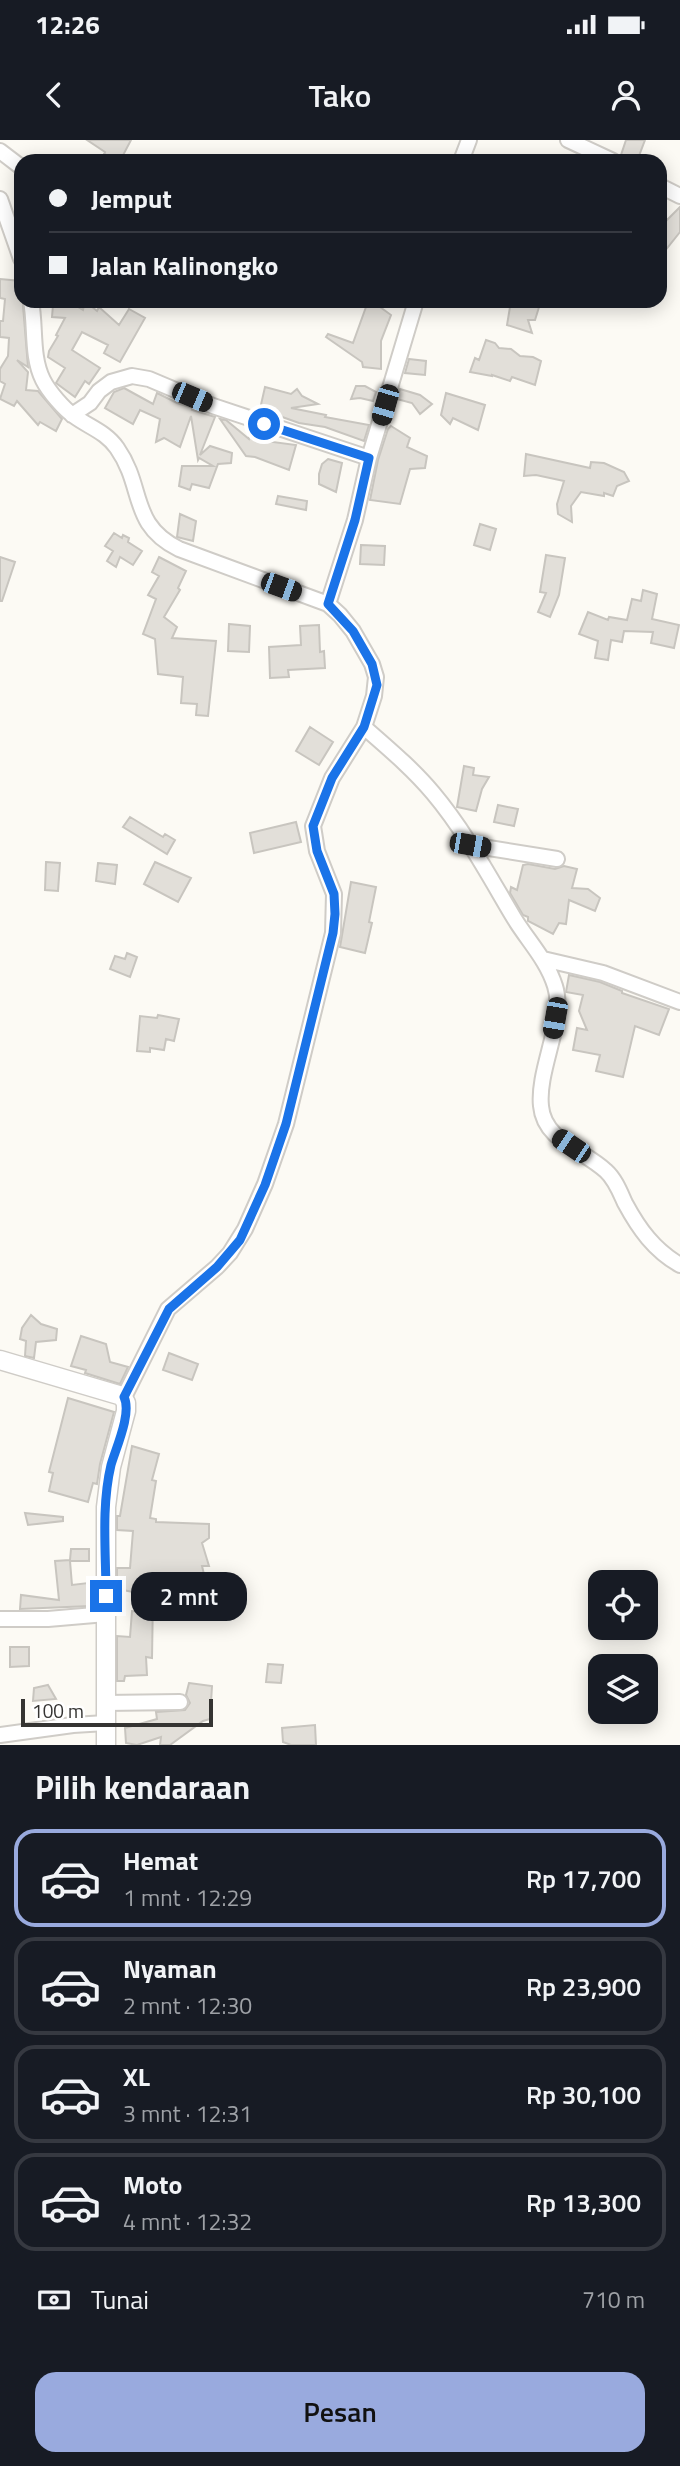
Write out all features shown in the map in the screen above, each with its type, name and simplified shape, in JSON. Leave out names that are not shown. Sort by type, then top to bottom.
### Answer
[{"type":"street","points":[[568,140],[598,154]]},
{"type":"street","points":[[0,151],[14,162]]},
{"type":"street","points":[[0,199],[14,239]]},
{"type":"street","points":[[33,308],[38,368],[45,384],[72,415],[106,435],[114,444],[130,471],[142,515],[150,528],[167,543],[328,604],[353,631],[372,664],[376,677],[374,696],[364,727],[332,778],[313,826],[317,851],[334,894],[333,933],[286,1124],[265,1185],[245,1230],[230,1253],[169,1309],[124,1397],[126,1411],[111,1468],[107,1499],[106,1745]]},
{"type":"street","points":[[328,604],[355,520],[369,458],[414,308]]},
{"type":"street","points":[[72,415],[90,403],[99,391],[111,382],[132,376],[149,379],[213,406],[369,458]]},
{"type":"street","points":[[364,727],[433,793],[470,845],[515,920],[543,959],[556,988],[557,999],[541,1091],[544,1119],[554,1135],[606,1171],[647,1238],[658,1251],[680,1265]]},
{"type":"street","points":[[470,845],[557,859]]},
{"type":"street","points":[[543,959],[603,973],[680,1002]]},
{"type":"street","points":[[0,1360],[124,1397]]},
{"type":"street","points":[[0,1619],[48,1619],[106,1614]]},
{"type":"street","points":[[105,1703],[180,1702]]},
{"type":"street","points":[[0,1735],[106,1723]]},
{"type":"building","points":[[87,140],[131,140],[124,154],[104,154],[105,152]]},
{"type":"building","points":[[626,140],[645,140],[640,154],[621,154]]},
{"type":"building","points":[[680,207],[680,232],[667,248],[667,220]]},
{"type":"building","points":[[0,279],[14,280],[14,308],[23,308],[28,367],[17,360],[28,372],[26,390],[38,391],[62,419],[56,431],[40,422],[38,425],[17,401],[14,406],[0,399],[5,384],[0,381],[0,369],[8,356],[9,338],[0,337],[5,299],[0,298]]},
{"type":"building","points":[[53,308],[93,308],[97,311],[100,308],[119,325],[129,309],[145,318],[120,362],[104,353],[108,345],[82,332],[72,350],[100,368],[89,384],[85,381],[75,397],[56,383],[65,368],[48,357],[65,318],[52,317]]},
{"type":"building","points":[[366,308],[381,308],[391,315],[381,341],[381,369],[363,367],[362,362],[326,337],[328,334],[353,343]]},
{"type":"building","points":[[510,308],[539,308],[535,320],[528,320],[532,333],[507,325]]},
{"type":"building","points":[[486,340],[495,343],[499,348],[511,349],[520,356],[541,361],[535,385],[512,377],[510,381],[470,372],[475,358],[479,360]]},
{"type":"building","points":[[409,359],[426,361],[425,375],[405,373]]},
{"type":"building","points":[[356,386],[365,386],[376,392],[373,401],[351,399]]},
{"type":"building","points":[[265,387],[291,394],[297,389],[302,396],[318,404],[291,408],[369,425],[364,441],[260,409]]},
{"type":"building","points":[[124,388],[153,404],[157,393],[193,408],[192,410],[215,417],[200,455],[210,446],[232,453],[231,463],[218,464],[209,488],[192,484],[190,490],[179,486],[182,466],[213,466],[199,458],[198,460],[191,416],[180,447],[164,438],[156,442],[160,419],[140,410],[133,424],[105,408],[114,392]]},
{"type":"building","points":[[400,389],[420,395],[432,404],[420,414],[412,403],[397,399]]},
{"type":"building","points":[[446,393],[485,405],[478,430],[453,418],[450,424],[441,415]]},
{"type":"building","points":[[220,419],[226,420],[249,439],[252,429],[266,434],[265,441],[296,445],[289,470],[246,456]]},
{"type":"building","points":[[391,426],[410,438],[407,447],[427,456],[425,468],[410,469],[400,504],[370,500],[378,460]]},
{"type":"building","points":[[526,454],[590,468],[591,462],[604,463],[624,472],[629,481],[617,486],[613,496],[581,492],[571,506],[572,522],[558,514],[557,504],[564,481],[536,475],[524,476]]},
{"type":"building","points":[[328,459],[342,463],[336,492],[319,484],[322,464]]},
{"type":"building","points":[[278,496],[307,501],[306,510],[276,504]]},
{"type":"building","points":[[180,514],[196,521],[193,541],[177,537]]},
{"type":"building","points":[[480,524],[496,529],[490,550],[474,545]]},
{"type":"building","points":[[114,533],[122,538],[123,535],[129,538],[128,542],[142,551],[133,565],[120,557],[116,567],[107,561],[113,551],[105,546]]},
{"type":"building","points":[[361,545],[385,546],[384,565],[360,564]]},
{"type":"building","points":[[546,555],[565,558],[559,595],[550,617],[538,612],[546,593],[540,592]]},
{"type":"building","points":[[0,557],[15,562],[2,601],[0,601]]},
{"type":"building","points":[[159,557],[186,571],[178,588],[180,590],[164,617],[177,627],[172,638],[216,641],[208,716],[196,715],[197,704],[181,703],[183,677],[158,674],[155,639],[143,634],[156,599],[148,595],[159,576],[152,572]]},
{"type":"building","points":[[643,590],[657,594],[652,619],[679,625],[674,648],[651,643],[653,632],[624,631],[622,642],[611,640],[608,660],[595,658],[598,641],[579,634],[588,612],[608,620],[609,617],[627,620],[632,599],[641,601]]},
{"type":"building","points":[[229,624],[250,626],[249,652],[228,651]]},
{"type":"building","points":[[319,625],[320,652],[324,651],[325,668],[288,670],[289,677],[270,678],[269,647],[301,645],[300,626]]},
{"type":"building","points":[[310,727],[333,742],[319,765],[296,751]]},
{"type":"building","points":[[464,766],[474,768],[473,775],[489,777],[482,789],[476,811],[457,807]]},
{"type":"building","points":[[498,805],[518,809],[514,826],[494,822]]},
{"type":"building","points":[[130,817],[163,837],[165,834],[175,840],[167,854],[123,827]]},
{"type":"building","points":[[296,822],[301,842],[254,853],[250,833]]},
{"type":"building","points":[[46,862],[60,863],[58,891],[45,890]]},
{"type":"building","points":[[155,862],[191,878],[178,902],[144,884]]},
{"type":"building","points":[[98,863],[117,865],[115,884],[96,881]]},
{"type":"building","points":[[523,865],[555,869],[564,866],[577,869],[572,888],[588,889],[600,898],[595,911],[569,900],[566,924],[559,923],[553,934],[528,921],[528,917],[523,915],[510,893],[511,887],[517,890]]},
{"type":"building","points":[[351,882],[376,887],[365,953],[340,947]]},
{"type":"building","points":[[127,953],[137,957],[130,977],[110,969],[115,956],[125,959]]},
{"type":"building","points":[[569,975],[600,982],[622,993],[669,1009],[659,1035],[635,1026],[623,1077],[596,1071],[600,1055],[573,1050],[577,1028],[587,1030],[579,1011],[583,995],[566,992]]},
{"type":"building","points":[[158,1015],[179,1019],[174,1041],[166,1039],[164,1050],[150,1048],[150,1052],[137,1051],[140,1016],[157,1018]]},
{"type":"building","points":[[31,1315],[41,1324],[57,1329],[56,1340],[36,1342],[34,1358],[25,1356],[26,1341],[20,1339],[22,1328]]},
{"type":"building","points":[[81,1336],[106,1344],[110,1362],[128,1367],[120,1384],[71,1366]]},
{"type":"building","points":[[169,1353],[198,1364],[192,1380],[163,1370]]},
{"type":"building","points":[[68,1398],[114,1412],[97,1484],[93,1483],[88,1502],[49,1491],[53,1473],[49,1472]]},
{"type":"building","points":[[132,1446],[159,1454],[152,1480],[156,1481],[150,1518],[156,1519],[156,1522],[209,1524],[209,1538],[202,1543],[209,1566],[202,1566],[208,1591],[193,1595],[189,1584],[166,1582],[167,1596],[153,1597],[152,1658],[146,1657],[147,1675],[125,1676],[124,1681],[117,1681],[117,1636],[130,1637],[132,1611],[145,1612],[133,1592],[117,1589],[117,1568],[130,1568],[133,1531],[117,1530],[117,1516],[120,1516]]},
{"type":"building","points":[[25,1513],[63,1517],[63,1521],[28,1525]]},
{"type":"building","points":[[71,1549],[89,1549],[89,1561],[70,1561],[72,1585],[88,1583],[90,1606],[20,1609],[21,1595],[59,1600],[55,1561],[70,1560]]},
{"type":"building","points":[[10,1647],[29,1647],[29,1666],[10,1667]]},
{"type":"building","points":[[268,1664],[283,1665],[281,1683],[266,1682]]},
{"type":"building","points":[[189,1683],[212,1686],[210,1719],[203,1721],[170,1745],[160,1745],[161,1737],[137,1745],[126,1743],[125,1728],[157,1719],[156,1712],[185,1710],[190,1703],[186,1695]]},
{"type":"building","points":[[48,1685],[56,1699],[33,1701],[34,1688]]},
{"type":"building","points":[[315,1725],[316,1745],[291,1745],[283,1742],[282,1728]]},
{"type":"route","points":[[106,1596],[106,1507],[111,1468],[126,1411],[124,1397],[161,1321],[169,1309],[217,1267],[240,1240],[265,1185],[286,1124],[333,933],[336,905],[334,894],[317,851],[313,826],[323,795],[364,727],[377,685],[372,664],[353,631],[328,604],[355,520],[369,458],[264,424]]}]
